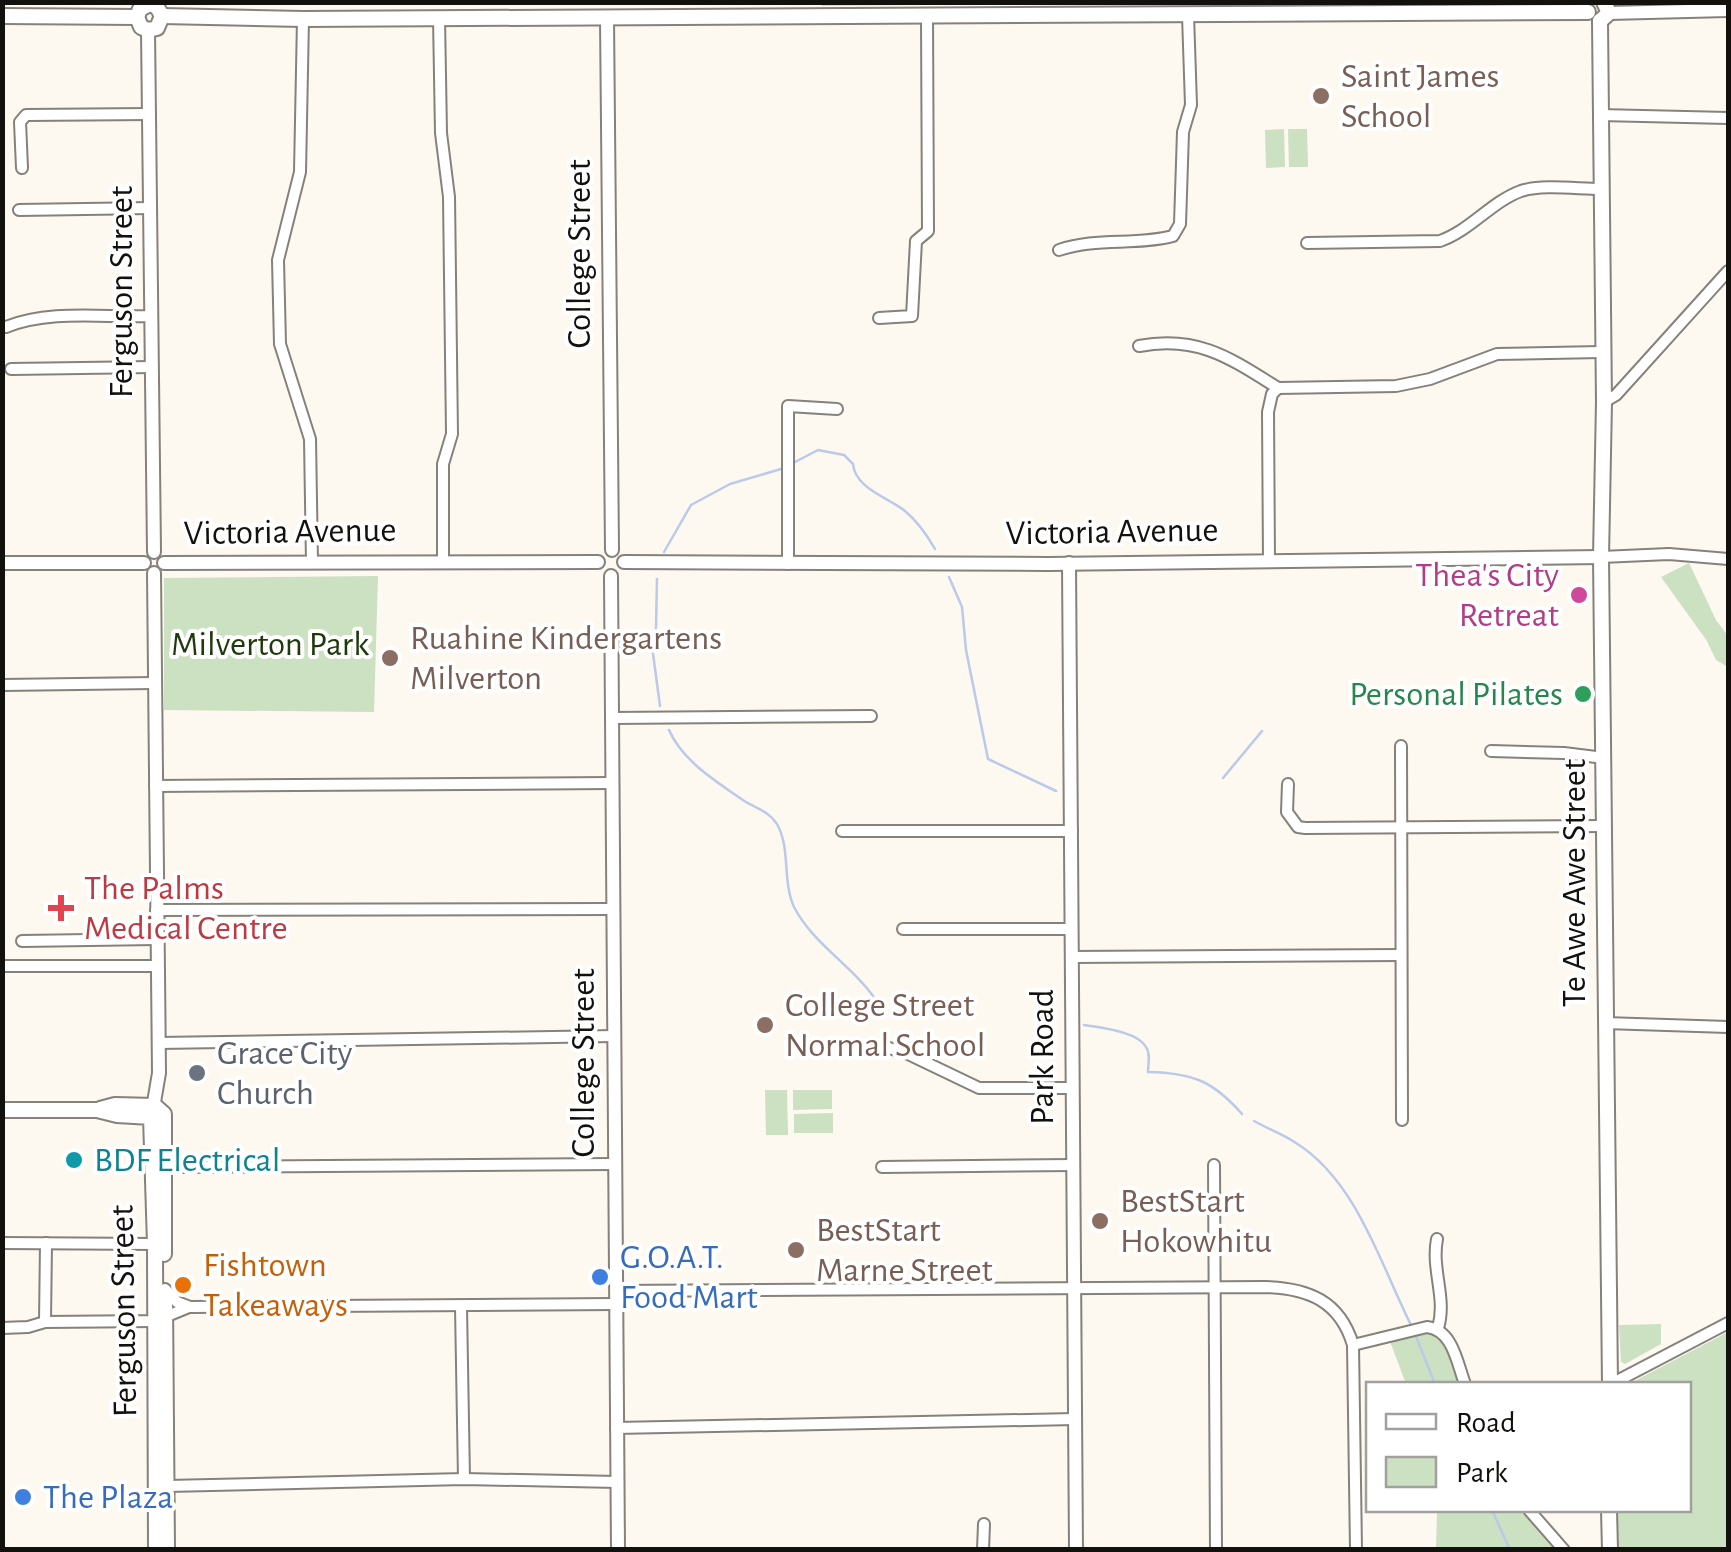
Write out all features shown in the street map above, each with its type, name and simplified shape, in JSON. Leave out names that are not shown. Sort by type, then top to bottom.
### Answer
[{"type":"main road","points":[[150,4],[162,16],[157,28],[148,30],[139,25],[137,17],[142,7],[150,4]]},
{"type":"main road","points":[[162,16],[302,20],[433,13],[926,16],[1122,8],[1188,15],[1257,8],[1599,10]]},
{"type":"main road","name":"Te Awe Awe Street","points":[[1599,10],[1610,1382]]},
{"type":"main road","points":[[2,16],[137,17]]},
{"type":"main road","points":[[2,1110],[97,1110],[114,1105],[157,1112]]},
{"type":"main road","name":"Ferguson Street","points":[[156,1550],[166,1167],[157,1112]]},
{"type":"main road","name":"Ferguson Street","points":[[157,1112],[155,1244],[167,1550]]},
{"type":"main road","points":[[1609,1512],[1611,1544]]},
{"type":"street","points":[[1599,10],[1728,10]]},
{"type":"street","points":[[433,13],[450,197],[452,434],[444,464],[442,560]]},
{"type":"street","name":"College Street","points":[[603,13],[612,550]]},
{"type":"street","points":[[1059,250],[1085,241],[1158,240],[1173,236],[1180,224],[1183,132],[1190,105],[1188,15]]},
{"type":"street","points":[[880,318],[912,316],[916,242],[928,230],[926,16]]},
{"type":"street","points":[[302,20],[300,172],[278,260],[278,277],[280,344],[310,439],[312,562]]},
{"type":"street","name":"Ferguson Street","points":[[148,30],[157,1112]]},
{"type":"street","points":[[22,168],[20,122],[26,116],[150,114]]},
{"type":"street","points":[[1600,115],[1728,118]]},
{"type":"street","points":[[1308,243],[1440,241],[1459,234],[1525,190],[1601,189]]},
{"type":"street","points":[[19,210],[151,208]]},
{"type":"street","points":[[1604,402],[1616,396],[1728,270]]},
{"type":"street","points":[[6,327],[72,315],[151,316]]},
{"type":"street","points":[[1139,346],[1184,344],[1214,350],[1278,388],[1396,386],[1430,379],[1497,354],[1602,352]]},
{"type":"street","points":[[12,369],[152,367]]},
{"type":"street","points":[[1269,560],[1268,412],[1272,394],[1278,388]]},
{"type":"street","points":[[788,564],[788,406],[837,409]]},
{"type":"street","points":[[612,550],[624,562],[612,576],[602,573],[598,562],[602,553],[612,550]]},
{"type":"street","points":[[1601,558],[1669,554],[1728,559]]},
{"type":"street","name":"Victoria Avenue","points":[[624,562],[1069,564],[1601,558]]},
{"type":"street","name":"Victoria Avenue","points":[[2,563],[598,562]]},
{"type":"street","name":"Park Road","points":[[1069,564],[1076,1550]]},
{"type":"street","name":"College Street","points":[[612,576],[618,1550]]},
{"type":"street","points":[[2,685],[154,683]]},
{"type":"street","points":[[612,718],[871,716]]},
{"type":"street","points":[[1401,746],[1402,1120]]},
{"type":"street","points":[[1491,751],[1604,758]]},
{"type":"street","points":[[155,786],[611,783]]},
{"type":"street","points":[[1288,784],[1287,812],[1298,827],[1604,826]]},
{"type":"street","points":[[842,832],[1072,831]]},
{"type":"street","points":[[156,910],[612,909]]},
{"type":"street","points":[[903,929],[1071,929]]},
{"type":"street","points":[[22,941],[156,939]]},
{"type":"street","points":[[1071,957],[1401,955]]},
{"type":"street","points":[[2,966],[156,966]]},
{"type":"street","points":[[1605,1023],[1728,1027]]},
{"type":"street","points":[[159,1043],[614,1036]]},
{"type":"street","points":[[889,1048],[979,1088],[1072,1088]]},
{"type":"street","points":[[166,1167],[614,1164]]},
{"type":"street","points":[[882,1167],[1073,1165]]},
{"type":"street","points":[[1214,1165],[1216,1550]]},
{"type":"street","points":[[1437,1239],[1433,1260],[1443,1308],[1438,1328]]},
{"type":"street","points":[[2,1243],[155,1244]]},
{"type":"street","points":[[46,1243],[46,1322]]},
{"type":"street","points":[[165,1289],[176,1302],[190,1306],[461,1306],[616,1298],[1288,1287],[1310,1292],[1340,1314],[1354,1344],[1356,1550]]},
{"type":"street","points":[[2,1328],[46,1322],[160,1319],[190,1306]]},
{"type":"street","points":[[461,1306],[464,1479]]},
{"type":"street","points":[[1614,1382],[1728,1323]]},
{"type":"street","points":[[1354,1344],[1427,1327],[1438,1328],[1446,1334],[1464,1382]]},
{"type":"street","points":[[616,1428],[1074,1419]]},
{"type":"street","points":[[167,1486],[464,1479],[618,1482]]},
{"type":"street","points":[[1531,1512],[1564,1550]]},
{"type":"street","points":[[984,1524],[984,1550]]},
{"type":"green space","points":[[822,2],[1107,2],[1107,3],[822,6]]},
{"type":"green space","points":[[1284,129],[1285,167],[1266,168],[1265,130]]},
{"type":"green space","points":[[1288,129],[1307,129],[1308,167],[1289,167]]},
{"type":"green space","points":[[1689,563],[1716,620],[1728,636],[1728,667],[1716,660],[1661,577]]},
{"type":"green space","name":"Milverton Park","points":[[378,576],[374,712],[164,710],[164,578]]},
{"type":"green space","points":[[765,1090],[787,1090],[788,1135],[766,1135]]},
{"type":"green space","points":[[793,1090],[832,1090],[832,1109],[793,1110]]},
{"type":"green space","points":[[833,1113],[833,1133],[794,1133],[794,1114]]},
{"type":"green space","points":[[1661,1324],[1661,1344],[1625,1364],[1621,1362],[1619,1325]]},
{"type":"green space","points":[[1438,1328],[1464,1382],[1405,1382],[1388,1336]]},
{"type":"green space","points":[[1728,1332],[1728,1549],[1618,1549],[1618,1512],[1691,1512],[1691,1382],[1633,1382]]},
{"type":"green space","points":[[1437,1512],[1531,1512],[1564,1549],[1491,1547],[1436,1550]]},
{"type":"waterway","points":[[795,462],[818,450],[844,455],[859,479],[909,515],[935,549]]},
{"type":"waterway","points":[[664,552],[691,505],[730,484],[781,469]]},
{"type":"waterway","points":[[949,577],[962,607],[966,650],[988,759],[1056,791]]},
{"type":"waterway","points":[[657,579],[652,646],[660,706]]},
{"type":"waterway","points":[[669,730],[682,751],[700,768],[777,824],[794,907],[813,934],[879,1005]]},
{"type":"waterway","points":[[1223,778],[1262,731]]},
{"type":"waterway","points":[[1084,1025],[1135,1037],[1148,1050],[1148,1072],[1178,1074],[1201,1081],[1242,1114]]},
{"type":"waterway","points":[[1254,1121],[1296,1143],[1336,1179],[1365,1226],[1412,1327]]},
{"type":"waterway","points":[[1415,1334],[1434,1382]]},
{"type":"waterway","points":[[1493,1512],[1510,1550]]},
{"type":"place","name":"Saint James School","points":[[1321,96]]},
{"type":"place","name":"Thea's City Retreat","points":[[1579,595]]},
{"type":"place","name":"Ruahine Kindergartens Milverton","points":[[390,658]]},
{"type":"place","name":"Personal Pilates","points":[[1583,694]]},
{"type":"place","name":"The Palms Medical Centre","points":[[61,908]]},
{"type":"place","name":"College Street Normal School","points":[[765,1025]]},
{"type":"place","name":"Grace City Church","points":[[197,1073]]},
{"type":"place","name":"BDF Electrical","points":[[74,1160]]},
{"type":"place","name":"BestStart Hokowhitu","points":[[1100,1221]]},
{"type":"place","name":"BestStart Marne Street","points":[[796,1250]]},
{"type":"place","name":"G.O.A.T. Food Mart","points":[[600,1277]]},
{"type":"place","name":"Fishtown Takeaways","points":[[183,1285]]},
{"type":"place","name":"The Plaza","points":[[23,1497]]}]
